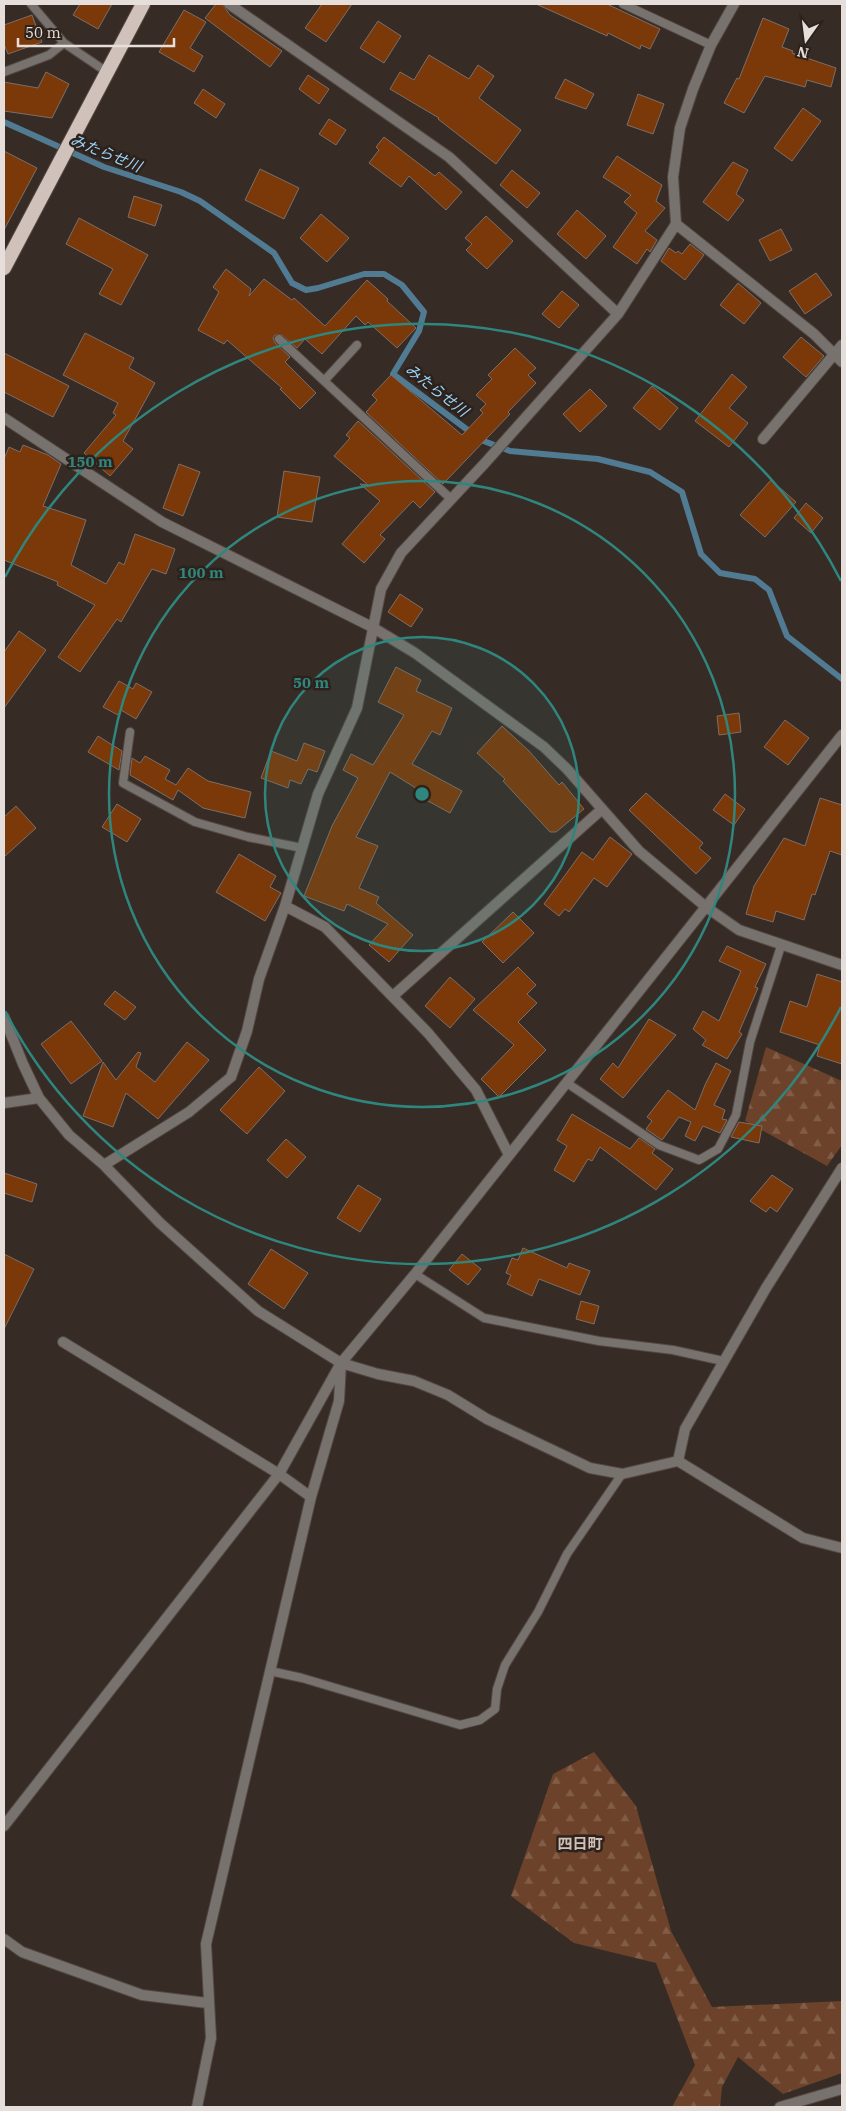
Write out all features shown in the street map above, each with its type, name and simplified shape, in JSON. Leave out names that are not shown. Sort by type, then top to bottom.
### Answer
[{"type":"highway","points":[[4,268],[143,4]]},
{"type":"street","points":[[229,4],[449,157],[618,314]]},
{"type":"street","points":[[104,1165],[189,1112],[231,1077],[247,1032],[259,979],[285,906],[318,794],[357,708],[381,588],[401,553],[485,463],[618,314],[676,224],[674,177],[680,128],[711,45],[734,4]]},
{"type":"street","points":[[676,224],[806,328],[838,358]]},
{"type":"street","points":[[763,439],[838,358],[842,345]]},
{"type":"street","points":[[4,418],[162,522],[372,627],[415,653],[544,747],[567,769],[601,810],[639,851],[706,907],[739,930],[781,946],[842,965]]},
{"type":"street","points":[[4,1826],[279,1474],[341,1364],[415,1274],[842,735]]},
{"type":"street","points":[[393,996],[601,810]]},
{"type":"street","points":[[285,906],[325,927],[428,1033],[476,1090],[509,1155]]},
{"type":"street","points":[[4,1018],[22,1064],[39,1098],[69,1135],[104,1165],[160,1223],[258,1311],[341,1364],[414,1381],[448,1395],[487,1419],[590,1468],[622,1474],[678,1461],[803,1538],[842,1548]]},
{"type":"street","points":[[4,1103],[39,1098]]},
{"type":"street","points":[[678,1461],[685,1429],[723,1361],[766,1288],[842,1168]]},
{"type":"street","points":[[63,1342],[279,1474],[311,1497]]},
{"type":"street","points":[[198,2107],[210,2038],[206,1944],[311,1497],[338,1401],[341,1364]]},
{"type":"street","points":[[4,1939],[22,1952],[142,1996],[208,2004]]},
{"type":"street","points":[[780,2107],[842,2090]]},
{"type":"lane","points":[[31,4],[64,43],[107,72]]},
{"type":"lane","points":[[623,4],[711,45]]},
{"type":"lane","points":[[4,72],[49,55],[64,43]]},
{"type":"lane","points":[[279,339],[452,499]]},
{"type":"lane","points":[[324,381],[357,345]]},
{"type":"lane","points":[[130,732],[123,783],[195,822],[248,837],[302,848]]},
{"type":"lane","points":[[567,1082],[659,1145],[699,1160],[718,1149],[736,1115],[750,1042],[781,946]]},
{"type":"lane","points":[[415,1274],[484,1318],[599,1341],[673,1350],[723,1361]]},
{"type":"lane","points":[[270,1671],[302,1678],[460,1725],[480,1720],[495,1709],[497,1689],[505,1666],[538,1612],[568,1554],[622,1474]]},
{"type":"green space","points":[[766,1047],[842,1081],[842,1145],[827,1166],[745,1121]]},
{"type":"green space","points":[[594,1752],[636,1806],[671,1931],[712,2007],[842,2001],[842,2073],[783,2094],[738,2057],[722,2087],[720,2107],[672,2107],[695,2065],[656,1963],[574,1943],[511,1896],[553,1774]]},
{"type":"building","points":[[80,4],[112,4],[98,29],[73,15]]},
{"type":"building","points":[[216,4],[222,4],[230,15],[282,51],[270,67],[205,18]]},
{"type":"building","points":[[322,4],[352,4],[326,42],[305,28]]},
{"type":"building","points":[[536,4],[607,4],[660,29],[650,49],[641,45],[640,49],[608,33],[607,36]]},
{"type":"building","points":[[184,10],[206,22],[190,48],[203,56],[194,72],[159,52]]},
{"type":"building","points":[[32,15],[42,42],[8,54],[4,44],[4,25]]},
{"type":"building","points":[[763,18],[789,29],[782,47],[793,51],[792,53],[836,68],[831,87],[807,80],[805,87],[765,76],[744,113],[724,103],[737,78],[739,79]]},
{"type":"building","points":[[378,21],[401,36],[384,63],[360,48]]},
{"type":"building","points":[[429,55],[469,79],[478,65],[494,76],[479,98],[521,130],[496,164],[439,118],[390,89],[400,72],[414,80]]},
{"type":"building","points":[[46,72],[69,84],[52,118],[4,111],[4,82],[38,88]]},
{"type":"building","points":[[308,75],[329,89],[319,104],[299,89]]},
{"type":"building","points":[[565,79],[594,94],[586,109],[555,98]]},
{"type":"building","points":[[203,89],[225,104],[216,118],[194,103]]},
{"type":"building","points":[[638,94],[664,104],[653,134],[627,125]]},
{"type":"building","points":[[803,108],[821,121],[792,161],[774,148]]},
{"type":"building","points":[[329,119],[346,130],[336,145],[319,134]]},
{"type":"building","points":[[384,137],[435,176],[439,172],[462,192],[446,210],[409,176],[401,187],[369,163],[379,150],[376,147]]},
{"type":"building","points":[[4,151],[37,168],[4,230]]},
{"type":"building","points":[[617,156],[662,185],[656,201],[665,208],[645,231],[657,240],[650,252],[647,249],[637,264],[613,247],[637,213],[624,202],[631,195],[603,177]]},
{"type":"building","points":[[733,162],[748,170],[736,194],[744,200],[728,221],[703,202]]},
{"type":"building","points":[[260,169],[299,188],[284,219],[245,200]]},
{"type":"building","points":[[512,170],[540,193],[527,208],[500,185]]},
{"type":"building","points":[[134,196],[162,205],[155,226],[128,217]]},
{"type":"building","points":[[577,210],[606,236],[586,259],[557,234]]},
{"type":"building","points":[[321,214],[349,238],[327,262],[300,238]]},
{"type":"building","points":[[486,216],[513,241],[487,269],[466,250],[472,244],[465,238]]},
{"type":"building","points":[[79,218],[148,255],[121,305],[99,294],[113,269],[66,244]]},
{"type":"building","points":[[781,229],[792,250],[770,261],[759,240]]},
{"type":"building","points":[[690,244],[704,255],[685,280],[661,261],[669,248],[676,253],[678,251],[682,254]]},
{"type":"building","points":[[226,269],[251,289],[249,296],[264,279],[292,300],[294,298],[325,326],[367,280],[416,328],[397,348],[368,322],[365,325],[356,316],[322,354],[305,339],[297,348],[282,335],[275,335],[273,338],[275,343],[290,357],[285,362],[316,393],[300,409],[280,389],[282,388],[227,340],[224,344],[198,330],[219,292],[213,287]]},
{"type":"building","points":[[816,273],[832,295],[805,314],[789,291]]},
{"type":"building","points":[[738,283],[761,303],[744,324],[720,305]]},
{"type":"building","points":[[562,291],[579,305],[559,328],[542,314]]},
{"type":"building","points":[[85,333],[134,358],[129,368],[155,383],[123,441],[133,449],[110,476],[84,453],[116,415],[113,413],[118,403],[63,375]]},
{"type":"building","points":[[801,337],[824,356],[806,377],[783,357]]},
{"type":"building","points":[[515,348],[536,368],[528,375],[536,383],[508,412],[510,414],[443,484],[366,412],[377,400],[372,395],[391,375],[462,435],[483,413],[480,410],[486,404],[476,395],[492,379],[488,375]]},
{"type":"building","points":[[4,353],[69,386],[53,417],[4,392]]},
{"type":"building","points":[[732,374],[747,387],[729,408],[748,423],[729,447],[695,421]]},
{"type":"building","points":[[652,386],[678,408],[660,430],[633,408]]},
{"type":"building","points":[[590,389],[607,406],[580,432],[563,414]]},
{"type":"building","points":[[358,421],[435,492],[420,508],[413,501],[380,535],[385,539],[364,563],[342,544],[380,501],[360,484],[368,485],[334,456],[350,438],[346,435]]},
{"type":"building","points":[[23,445],[48,455],[61,464],[43,506],[86,520],[71,565],[106,584],[119,562],[124,565],[135,534],[175,549],[166,574],[152,569],[121,622],[117,619],[80,672],[58,657],[95,605],[57,585],[58,582],[4,560],[4,459],[9,447],[20,452]]},
{"type":"building","points":[[179,464],[200,472],[183,516],[163,508]]},
{"type":"building","points":[[284,471],[320,477],[312,522],[277,517]]},
{"type":"building","points":[[771,480],[796,502],[765,537],[740,515]]},
{"type":"building","points":[[806,503],[823,518],[811,533],[794,518]]},
{"type":"building","points":[[400,594],[423,609],[411,627],[388,612]]},
{"type":"building","points":[[19,631],[46,650],[4,708],[4,652]]},
{"type":"building","points":[[396,667],[421,680],[416,691],[452,708],[440,735],[432,731],[412,764],[462,791],[450,813],[417,795],[419,790],[390,772],[356,837],[378,846],[359,888],[379,897],[376,903],[413,935],[389,962],[369,945],[388,924],[347,904],[344,911],[304,896],[332,826],[358,778],[343,770],[351,754],[373,765],[404,715],[378,702]]},
{"type":"building","points":[[119,681],[133,689],[136,683],[152,692],[136,719],[121,710],[118,715],[103,707]]},
{"type":"building","points":[[739,713],[741,732],[719,735],[717,716]]},
{"type":"building","points":[[785,720],[809,738],[788,765],[764,747]]},
{"type":"building","points":[[502,726],[529,751],[559,785],[562,782],[584,809],[556,832],[550,832],[503,781],[505,779],[477,753]]},
{"type":"building","points":[[98,736],[122,751],[119,770],[88,752]]},
{"type":"building","points":[[304,743],[325,751],[317,772],[308,769],[301,784],[290,780],[288,788],[261,778],[271,751],[297,761]]},
{"type":"building","points":[[145,756],[170,770],[165,779],[176,785],[188,768],[208,781],[251,792],[245,818],[203,808],[178,790],[173,800],[130,775],[132,758],[140,763]]},
{"type":"building","points":[[646,793],[703,843],[699,848],[711,858],[696,874],[629,810]]},
{"type":"building","points":[[725,794],[745,809],[734,825],[713,810]]},
{"type":"building","points":[[820,798],[842,805],[842,855],[830,851],[815,895],[812,894],[804,920],[776,911],[773,922],[746,914],[754,886],[784,838],[805,846]]},
{"type":"building","points":[[117,804],[141,819],[127,842],[102,827]]},
{"type":"building","points":[[16,806],[36,828],[4,857],[4,817]]},
{"type":"building","points":[[610,837],[632,854],[607,887],[594,878],[569,912],[565,909],[559,916],[544,904],[582,852],[593,860]]},
{"type":"building","points":[[239,854],[276,876],[270,887],[281,893],[265,921],[216,892]]},
{"type":"building","points":[[513,912],[534,933],[503,963],[482,942]]},
{"type":"building","points":[[727,946],[766,964],[755,987],[758,988],[739,1032],[742,1034],[727,1059],[702,1045],[706,1040],[693,1029],[703,1011],[719,1021],[741,971],[719,961]]},
{"type":"building","points":[[518,967],[536,985],[527,994],[537,1003],[518,1022],[546,1050],[499,1097],[481,1079],[514,1045],[473,1010]]},
{"type":"building","points":[[817,974],[842,982],[842,1064],[817,1056],[820,1045],[780,1032],[790,1001],[807,1007]]},
{"type":"building","points":[[450,977],[475,999],[450,1028],[425,1006]]},
{"type":"building","points":[[115,991],[136,1007],[125,1020],[104,1004]]},
{"type":"building","points":[[649,1019],[676,1035],[623,1098],[600,1079],[613,1063],[618,1068]]},
{"type":"building","points":[[71,1021],[102,1061],[71,1084],[41,1044]]},
{"type":"building","points":[[187,1042],[209,1060],[158,1119],[126,1093],[113,1127],[83,1116],[103,1062],[116,1080],[138,1052],[141,1053],[136,1067],[155,1082]]},
{"type":"building","points":[[716,1063],[731,1071],[714,1105],[725,1110],[722,1119],[727,1120],[720,1133],[703,1126],[695,1141],[685,1136],[691,1122],[679,1117],[662,1140],[646,1129],[652,1121],[647,1117],[668,1090],[695,1110]]},
{"type":"building","points":[[259,1067],[285,1091],[247,1134],[220,1110]]},
{"type":"building","points":[[572,1114],[630,1149],[639,1138],[655,1149],[652,1153],[673,1169],[656,1190],[600,1147],[592,1161],[588,1159],[574,1182],[554,1170],[567,1146],[557,1140]]},
{"type":"building","points":[[739,1122],[762,1126],[759,1143],[731,1137]]},
{"type":"building","points":[[286,1139],[306,1157],[287,1178],[267,1160]]},
{"type":"building","points":[[4,1173],[37,1184],[32,1202],[4,1193]]},
{"type":"building","points":[[772,1175],[793,1189],[777,1212],[770,1207],[766,1212],[750,1201]]},
{"type":"building","points":[[358,1185],[381,1199],[360,1232],[337,1218]]},
{"type":"building","points":[[523,1248],[567,1268],[569,1263],[590,1271],[580,1295],[539,1279],[532,1296],[507,1284],[511,1275],[506,1273],[512,1258],[518,1260]]},
{"type":"building","points":[[271,1249],[308,1273],[284,1309],[248,1284]]},
{"type":"building","points":[[4,1254],[34,1269],[4,1329]]},
{"type":"building","points":[[462,1254],[481,1269],[468,1285],[449,1270]]},
{"type":"building","points":[[581,1301],[599,1306],[594,1324],[576,1319]]},
{"type":"waterway","name":"みたらせ川","points":[[4,122],[104,167],[181,192],[200,201],[274,253],[292,283],[306,290],[364,274],[384,274],[402,285],[424,312],[419,331],[393,374],[481,440],[510,451],[598,459],[650,472],[682,492],[701,554],[720,573],[755,579],[769,590],[787,636],[842,679]]},
{"type":"district","name":"四日町","points":[[580,1843]]}]
